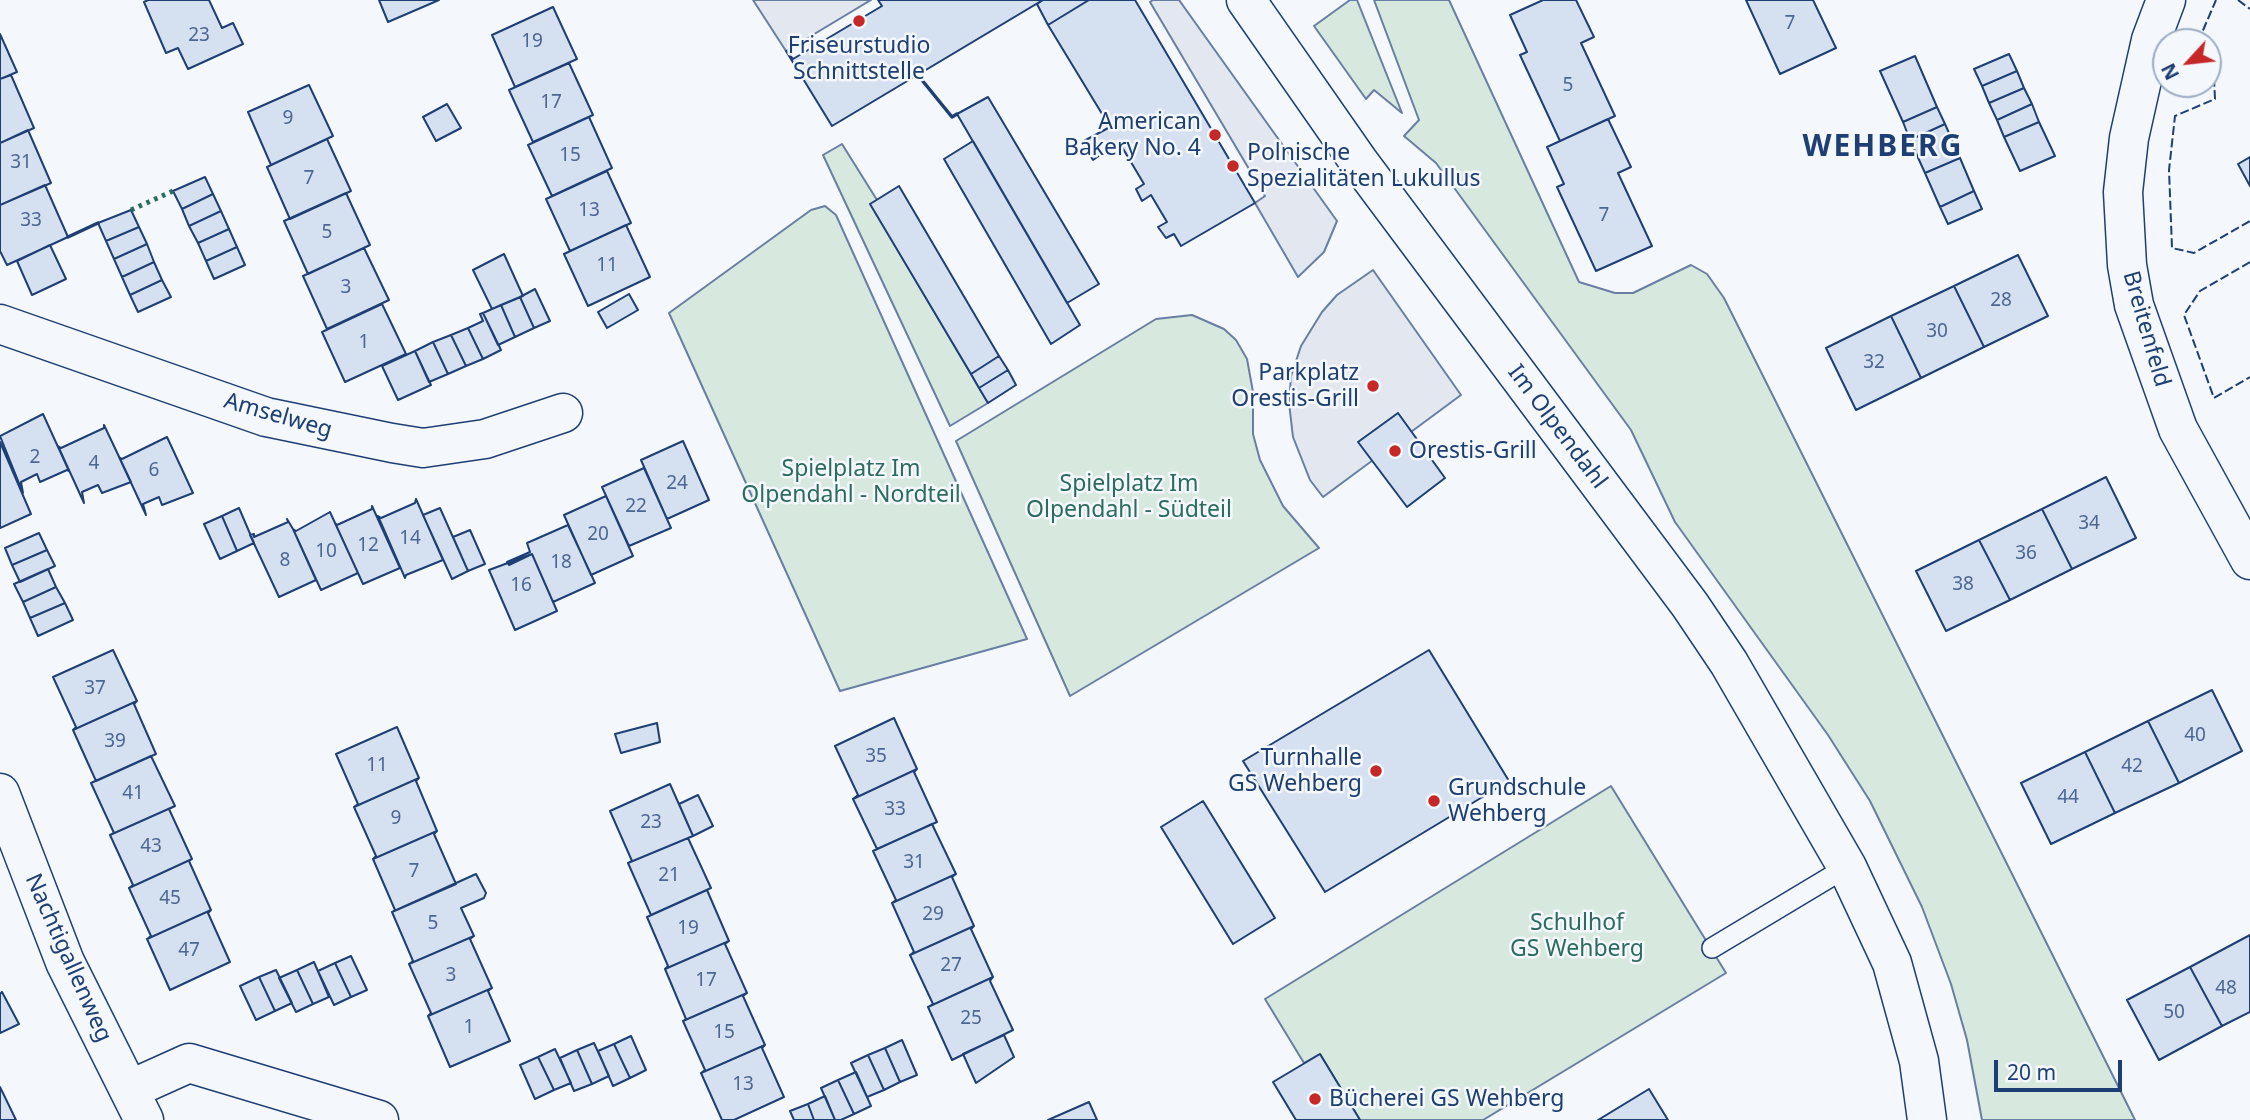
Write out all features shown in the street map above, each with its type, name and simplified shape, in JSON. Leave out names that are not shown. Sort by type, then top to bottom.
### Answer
[{"type":"street","name":"Im Olpendahl","points":[[1247,0],[1399,217],[1690,604],[1729,663],[1847,867],[1892,963],[1919,1061],[1927,1120]]},
{"type":"street","name":"Breitenfeld","points":[[2166,0],[2151,40],[2129,138],[2123,192],[2127,265],[2138,317],[2178,429],[2250,560]]},
{"type":"street","name":"Amselweg","points":[[0,324],[266,417],[423,448],[473,441],[563,413]]},
{"type":"street","name":"Nachtigallenweg","points":[[0,793],[65,962],[137,1105]]},
{"type":"street","points":[[137,1105],[189,1063],[379,1120]]},
{"type":"lane","points":[[1712,948],[1847,867]]},
{"type":"green space","points":[[1350,0],[1357,0],[1402,113],[1374,90],[1366,99],[1314,26]]},
{"type":"green space","points":[[1374,0],[1449,0],[1579,282],[1615,293],[1633,293],[1691,265],[1707,274],[1724,298],[2135,1120],[1982,1120],[1967,1040],[1951,984],[1922,907],[1870,801],[1828,735],[1675,522],[1631,430],[1436,163],[1404,136],[1419,120]]},
{"type":"green space","points":[[842,144],[877,200],[871,204],[988,403],[950,426],[823,155]]},
{"type":"green space","name":"Spielplatz Im Olpendahl - Nordteil","points":[[825,206],[836,215],[1027,639],[840,691],[669,313],[811,210]]},
{"type":"green space","name":"Spielplatz Im Olpendahl - Südteil","points":[[1192,315],[1224,329],[1236,340],[1247,359],[1253,392],[1253,434],[1260,460],[1283,506],[1319,548],[1070,696],[956,441],[1156,319]]},
{"type":"green space","name":"Schulhof GS Wehberg","points":[[1611,786],[1726,973],[1483,1120],[1360,1120],[1320,1054],[1304,1063],[1265,999]]},
{"type":"shaded area","points":[[753,0],[871,0],[786,51]]},
{"type":"shaded area","points":[[1179,0],[1337,221],[1324,252],[1298,277],[1255,203],[1265,196],[1150,2]]},
{"type":"shaded area","name":"Parkplatz Orestis-Grill","points":[[1373,270],[1461,395],[1323,497],[1310,480],[1293,437],[1289,403],[1291,376],[1301,346],[1322,312],[1337,295]]},
{"type":"building","points":[[209,0],[222,28],[233,23],[243,44],[188,69],[178,48],[166,53],[144,2]]},
{"type":"building","points":[[379,0],[439,0],[388,22]]},
{"type":"building","points":[[878,0],[1043,0],[832,126],[786,51],[793,59],[882,6]]},
{"type":"building","points":[[1043,0],[1089,0],[1048,25],[1037,4]]},
{"type":"building","points":[[1089,0],[1135,0],[1255,203],[1181,246],[1174,234],[1166,238],[1158,227],[1167,222],[1151,195],[1142,201],[1136,189],[1144,184],[1119,142],[1093,160],[1082,142],[1110,127],[1048,25]]},
{"type":"building","points":[[1543,0],[1576,0],[1594,37],[1581,43],[1615,116],[1560,141],[1520,55],[1527,52],[1510,15]]},
{"type":"building","points":[[1746,0],[1813,0],[1836,48],[1780,74]]},
{"type":"building","points":[[553,7],[577,59],[515,87],[492,35]]},
{"type":"building","points":[[0,34],[17,72],[0,79]]},
{"type":"building","points":[[2009,54],[2017,71],[1982,86],[1974,69]]},
{"type":"building","points":[[1915,56],[1937,107],[1903,122],[1880,71]]},
{"type":"building","points":[[569,63],[593,115],[533,142],[509,90]]},
{"type":"building","points":[[2017,71],[2024,88],[1989,103],[1982,86]]},
{"type":"building","points":[[11,75],[34,128],[0,143],[0,79]]},
{"type":"building","points":[[309,85],[333,136],[271,165],[248,112]]},
{"type":"building","points":[[2024,88],[2032,104],[1997,120],[1989,103]]},
{"type":"building","points":[[988,97],[1099,284],[1067,303],[957,114]]},
{"type":"building","points":[[447,104],[461,128],[436,141],[423,117]]},
{"type":"building","points":[[2032,104],[2039,122],[2004,137],[1997,120]]},
{"type":"building","points":[[1937,107],[1945,124],[1910,140],[1903,122]]},
{"type":"building","points":[[589,117],[612,168],[552,196],[528,145]]},
{"type":"building","points":[[1608,119],[1631,167],[1618,173],[1652,246],[1596,271],[1557,187],[1564,184],[1547,147]]},
{"type":"building","points":[[2039,122],[2055,156],[2020,171],[2004,137]]},
{"type":"building","points":[[1945,124],[1960,158],[1925,173],[1910,140]]},
{"type":"building","points":[[28,130],[51,183],[0,205],[0,143]]},
{"type":"building","points":[[327,139],[351,191],[290,219],[267,167]]},
{"type":"building","points":[[973,141],[1080,325],[1051,344],[944,159]]},
{"type":"building","points":[[2250,157],[2250,186],[2238,164]]},
{"type":"building","points":[[1960,158],[1974,191],[1940,207],[1925,173]]},
{"type":"building","points":[[607,171],[631,223],[570,251],[546,199]]},
{"type":"building","points":[[205,177],[213,194],[182,209],[173,191]]},
{"type":"building","points":[[45,185],[68,237],[7,265],[0,251],[0,205]]},
{"type":"building","points":[[899,186],[999,356],[971,374],[870,204]]},
{"type":"building","points":[[1974,191],[1982,209],[1948,224],[1940,207]]},
{"type":"building","points":[[346,193],[370,245],[308,274],[284,221]]},
{"type":"building","points":[[213,194],[221,211],[189,226],[182,209]]},
{"type":"building","points":[[131,210],[139,227],[106,241],[98,223]]},
{"type":"building","points":[[221,211],[229,229],[198,243],[189,226]]},
{"type":"building","points":[[626,225],[650,277],[588,306],[564,254]]},
{"type":"building","points":[[139,227],[147,244],[114,259],[106,241]]},
{"type":"building","points":[[229,229],[237,247],[206,261],[198,243]]},
{"type":"building","points":[[147,244],[154,262],[122,277],[114,259]]},
{"type":"building","points":[[50,245],[66,279],[32,295],[17,261]]},
{"type":"building","points":[[237,247],[245,265],[214,279],[206,261]]},
{"type":"building","points":[[364,248],[389,300],[327,329],[303,276]]},
{"type":"building","points":[[504,254],[523,296],[492,309],[473,270]]},
{"type":"building","points":[[2018,255],[2048,316],[1984,347],[1954,286]]},
{"type":"building","points":[[154,262],[162,280],[130,295],[122,277]]},
{"type":"building","points":[[162,280],[171,297],[138,312],[130,295]]},
{"type":"building","points":[[1954,286],[1984,347],[1921,378],[1891,316]]},
{"type":"building","points":[[535,289],[550,321],[534,328],[520,297]]},
{"type":"building","points":[[629,294],[638,310],[607,328],[598,312]]},
{"type":"building","points":[[520,297],[534,328],[515,337],[501,305]]},
{"type":"building","points":[[382,304],[406,354],[345,382],[322,332]]},
{"type":"building","points":[[501,305],[515,337],[498,345],[483,313]]},
{"type":"building","points":[[483,313],[501,350],[483,359],[468,328],[483,321],[480,314]]},
{"type":"building","points":[[1891,316],[1921,378],[1856,410],[1826,348]]},
{"type":"building","points":[[468,328],[483,359],[466,366],[451,335]]},
{"type":"building","points":[[451,335],[466,366],[448,374],[433,342]]},
{"type":"building","points":[[433,342],[448,374],[429,382],[415,351]]},
{"type":"building","points":[[415,351],[431,385],[398,400],[382,366]]},
{"type":"building","points":[[999,356],[1008,370],[979,388],[971,374]]},
{"type":"building","points":[[1008,370],[1016,385],[988,403],[979,388]]},
{"type":"building","name":"Orestis-Grill","points":[[1398,413],[1445,478],[1407,507],[1358,442]]},
{"type":"building","points":[[43,414],[69,471],[40,482],[37,474],[21,482],[23,493],[0,436]]},
{"type":"building","points":[[104,425],[131,482],[102,493],[98,485],[82,492],[84,503],[58,446],[61,448],[104,428]]},
{"type":"building","points":[[167,437],[193,493],[162,505],[159,497],[143,504],[146,515],[119,457],[122,459]]},
{"type":"building","points":[[683,441],[709,500],[667,519],[641,460]]},
{"type":"building","points":[[0,442],[31,514],[0,528]]},
{"type":"building","points":[[644,468],[671,528],[629,546],[602,487]]},
{"type":"building","points":[[2106,477],[2136,538],[2072,569],[2042,509]]},
{"type":"building","points":[[606,496],[633,556],[591,575],[564,515]]},
{"type":"building","points":[[416,499],[443,560],[406,575],[405,578],[378,516],[381,518],[415,503]]},
{"type":"building","points":[[372,506],[400,568],[363,584],[335,523],[337,525],[372,509]]},
{"type":"building","points":[[239,508],[254,543],[237,551],[222,516]]},
{"type":"building","points":[[440,508],[468,571],[452,579],[423,515]]},
{"type":"building","points":[[2042,509],[2072,569],[2010,600],[1979,540]]},
{"type":"building","points":[[330,512],[358,573],[321,590],[293,529],[296,531]]},
{"type":"building","points":[[222,516],[237,551],[220,559],[204,524]]},
{"type":"building","points":[[287,519],[316,580],[279,597],[250,535],[254,534],[254,537],[288,522]]},
{"type":"building","points":[[568,525],[595,583],[553,602],[532,554],[509,565],[507,562],[530,552],[527,543]]},
{"type":"building","points":[[470,530],[485,564],[468,571],[453,537]]},
{"type":"building","points":[[39,533],[47,550],[12,565],[5,548]]},
{"type":"building","points":[[1979,540],[2010,600],[1946,631],[1916,571]]},
{"type":"building","points":[[47,550],[55,566],[20,582],[12,565]]},
{"type":"building","points":[[532,554],[557,611],[515,630],[489,570]]},
{"type":"building","points":[[48,569],[56,587],[23,602],[14,584]]},
{"type":"building","points":[[56,587],[65,603],[30,618],[23,602]]},
{"type":"building","points":[[65,603],[73,620],[38,636],[30,618]]},
{"type":"building","points":[[113,650],[137,701],[73,730],[76,727],[53,677]]},
{"type":"building","name":"Turnhalle GS Wehberg","points":[[1429,650],[1509,781],[1325,892],[1243,761]]},
{"type":"building","points":[[2212,690],[2242,751],[2179,783],[2148,721]]},
{"type":"building","points":[[137,701],[134,704],[156,754],[96,781],[73,730]]},
{"type":"building","points":[[894,718],[917,769],[853,799],[858,795],[835,746]]},
{"type":"building","points":[[2148,721],[2179,783],[2115,813],[2085,752]]},
{"type":"building","points":[[657,723],[660,742],[621,753],[615,734]]},
{"type":"building","points":[[397,727],[419,778],[354,807],[358,804],[336,754]]},
{"type":"building","points":[[2085,752],[2115,813],[2051,844],[2021,783]]},
{"type":"building","points":[[151,756],[175,806],[110,835],[114,833],[91,783]]},
{"type":"building","points":[[917,769],[914,772],[937,822],[877,849],[853,799]]},
{"type":"building","points":[[419,778],[416,781],[437,831],[373,859],[376,856],[354,807]]},
{"type":"building","points":[[670,784],[693,836],[628,863],[632,861],[610,811]]},
{"type":"building","points":[[698,795],[713,826],[693,836],[679,804]]},
{"type":"building","points":[[1203,801],[1275,918],[1233,944],[1161,827]]},
{"type":"building","points":[[175,806],[169,809],[192,859],[129,888],[133,885],[110,835]]},
{"type":"building","points":[[932,824],[956,874],[892,903],[896,900],[873,851]]},
{"type":"building","points":[[437,831],[434,834],[456,884],[392,912],[395,910],[373,859]]},
{"type":"building","points":[[688,838],[711,888],[651,915],[628,863]]},
{"type":"building","points":[[192,859],[189,861],[211,910],[147,939],[151,936],[129,888]]},
{"type":"building","points":[[476,874],[486,893],[484,898],[461,908],[474,936],[409,964],[413,961],[392,912]]},
{"type":"building","points":[[956,874],[952,877],[974,926],[910,955],[914,952],[892,903]]},
{"type":"building","points":[[707,890],[729,941],[665,969],[668,966],[647,917]]},
{"type":"building","points":[[211,910],[208,913],[230,962],[170,990],[147,939]]},
{"type":"building","points":[[974,926],[971,929],[993,977],[928,1007],[933,1004],[910,955]]},
{"type":"building","points":[[2250,935],[2250,1012],[2222,1026],[2190,967]]},
{"type":"building","points":[[474,936],[470,939],[492,988],[428,1016],[431,1013],[409,964]]},
{"type":"building","points":[[729,941],[725,944],[747,993],[683,1021],[686,1019],[665,969]]},
{"type":"building","points":[[351,956],[367,990],[351,997],[335,963]]},
{"type":"building","points":[[314,962],[329,997],[313,1004],[297,970]]},
{"type":"building","points":[[335,963],[351,997],[334,1005],[318,971]]},
{"type":"building","points":[[2190,967],[2222,1026],[2159,1060],[2127,1000]]},
{"type":"building","points":[[276,970],[292,1003],[275,1011],[259,977]]},
{"type":"building","points":[[297,970],[313,1004],[296,1012],[279,978]]},
{"type":"building","points":[[259,977],[275,1011],[256,1020],[240,986]]},
{"type":"building","points":[[993,977],[990,981],[1013,1030],[952,1060],[928,1007]]},
{"type":"building","points":[[492,988],[488,991],[510,1041],[450,1067],[428,1016]]},
{"type":"building","points":[[2,992],[19,1024],[0,1033],[0,994]]},
{"type":"building","points":[[747,993],[743,996],[765,1045],[701,1073],[705,1070],[683,1021]]},
{"type":"building","points":[[1004,1035],[1014,1057],[976,1083],[963,1054]]},
{"type":"building","points":[[631,1036],[646,1070],[630,1078],[614,1044]]},
{"type":"building","points":[[902,1040],[917,1075],[900,1082],[885,1048]]},
{"type":"building","points":[[594,1043],[609,1076],[592,1084],[577,1050]]},
{"type":"building","points":[[614,1044],[630,1078],[613,1086],[598,1051]]},
{"type":"building","points":[[765,1045],[762,1048],[784,1097],[734,1120],[722,1120],[701,1073]]},
{"type":"building","points":[[885,1048],[900,1082],[884,1090],[868,1055]]},
{"type":"building","points":[[555,1049],[571,1083],[554,1090],[538,1057]]},
{"type":"building","points":[[577,1050],[592,1084],[574,1091],[560,1058]]},
{"type":"building","name":"Bücherei GS Wehberg","points":[[1320,1054],[1360,1120],[1296,1120],[1273,1082]]},
{"type":"building","points":[[868,1055],[884,1090],[867,1097],[851,1063]]},
{"type":"building","points":[[538,1057],[554,1090],[535,1099],[520,1065]]},
{"type":"building","points":[[856,1072],[871,1106],[854,1114],[838,1080]]},
{"type":"building","points":[[838,1080],[854,1114],[835,1120],[821,1088]]},
{"type":"building","points":[[0,1087],[16,1120],[0,1120]]},
{"type":"building","points":[[1649,1089],[1668,1120],[1598,1120]]},
{"type":"building","points":[[825,1096],[835,1120],[814,1120],[808,1104]]},
{"type":"building","points":[[1089,1102],[1097,1120],[1048,1120]]},
{"type":"building","points":[[808,1104],[814,1120],[794,1120],[790,1111]]},
{"type":"hedge","points":[[131,210],[173,191]]},
{"type":"fence","points":[[2204,28],[2216,0]]},
{"type":"fence","points":[[2238,0],[2250,9]]},
{"type":"fence","points":[[2215,98],[2175,116],[2169,170],[2172,248],[2194,253],[2250,221]]},
{"type":"fence","points":[[2250,262],[2200,291],[2184,315],[2214,398],[2250,377]]},
{"type":"wall","points":[[917,74],[952,117],[957,114]]},
{"type":"wall","points":[[68,237],[98,223]]},
{"type":"place","name":"Friseurstudio Schnittstelle","points":[[859,21]]},
{"type":"place","name":"American Bakery No. 4","points":[[1215,135]]},
{"type":"place","name":"Polnische Spezialitäten Lukullus","points":[[1233,166]]},
{"type":"place","name":"Parkplatz Orestis-Grill","points":[[1373,386]]},
{"type":"place","name":"Orestis-Grill","points":[[1395,451]]},
{"type":"place","name":"Turnhalle GS Wehberg","points":[[1376,771]]},
{"type":"place","name":"Grundschule Wehberg","points":[[1434,801]]},
{"type":"place","name":"Bücherei GS Wehberg","points":[[1315,1099]]},
{"type":"district","name":"WEHBERG","points":[[1883,147]]}]
